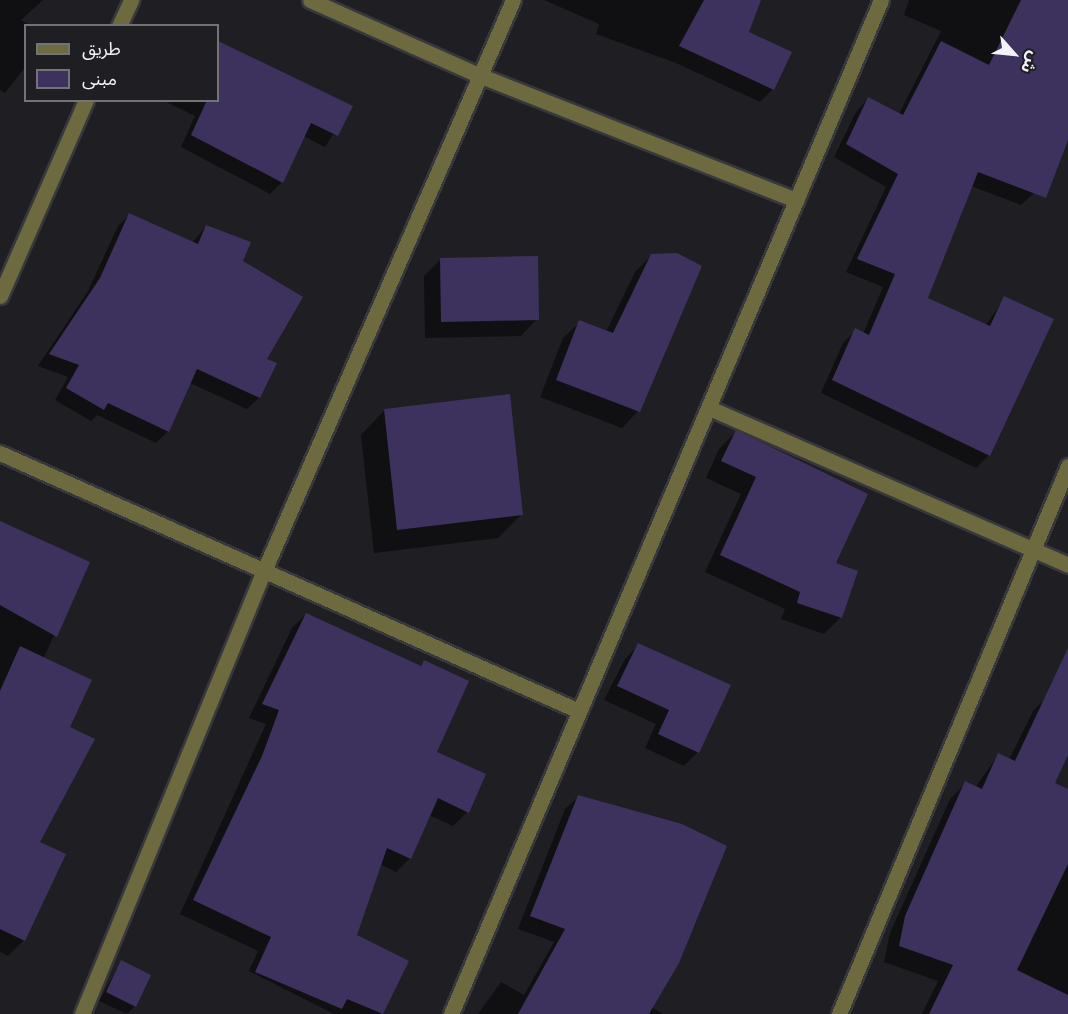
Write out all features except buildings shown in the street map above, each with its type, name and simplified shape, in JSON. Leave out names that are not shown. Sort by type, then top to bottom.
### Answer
[{"type":"street","points":[[120,24],[131,0]]},
{"type":"street","points":[[310,0],[481,76],[796,200]]},
{"type":"street","points":[[82,1014],[263,573],[513,0]]},
{"type":"street","points":[[451,1014],[881,0]]},
{"type":"street","points":[[0,296],[85,102]]},
{"type":"street","points":[[709,408],[1068,565]]},
{"type":"street","points":[[0,453],[263,573],[579,711]]},
{"type":"street","points":[[839,1014],[1068,466]]}]
